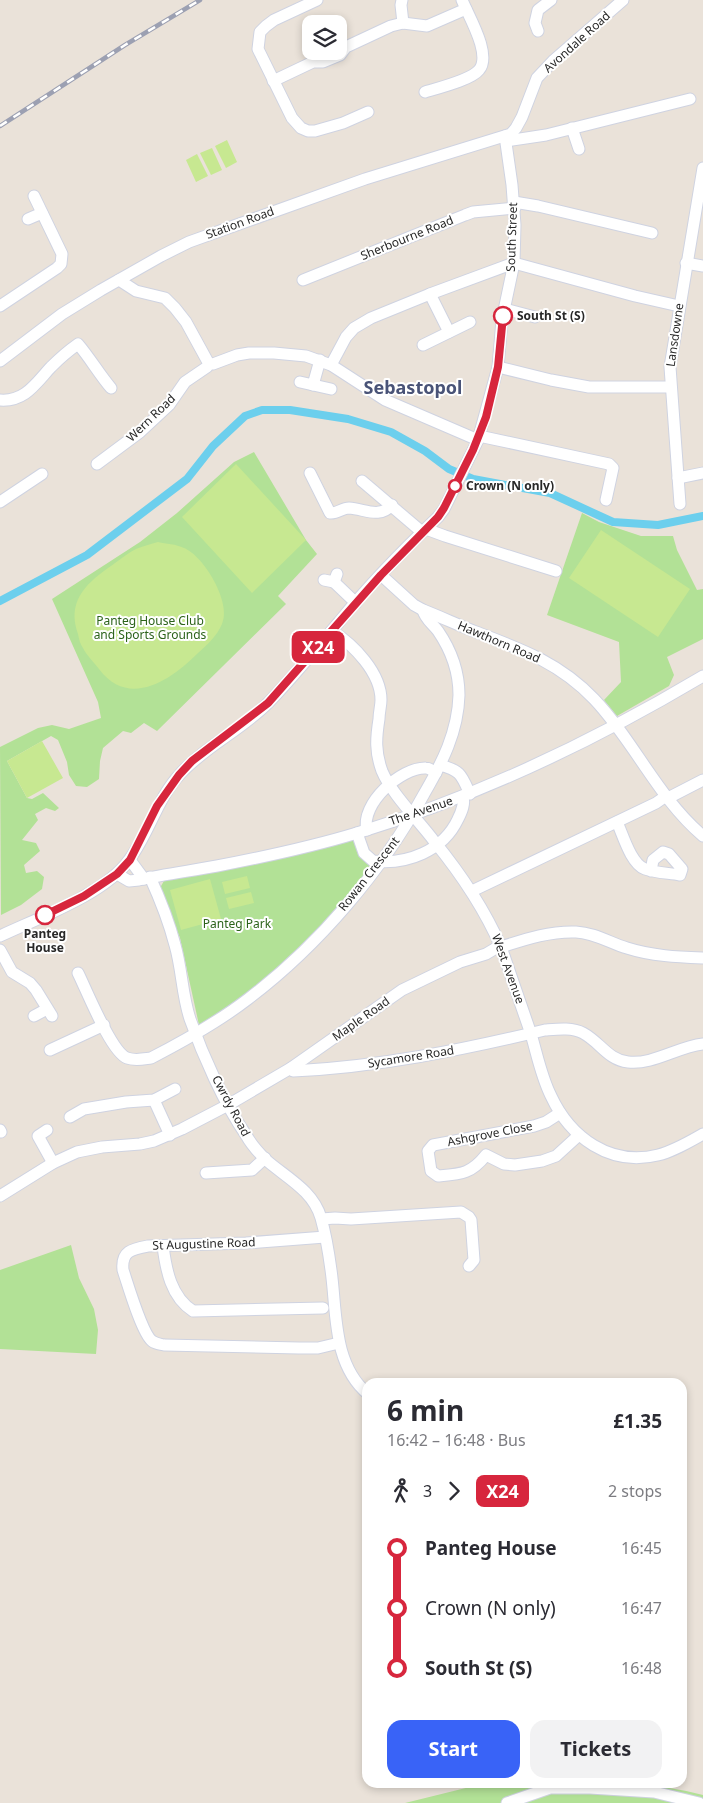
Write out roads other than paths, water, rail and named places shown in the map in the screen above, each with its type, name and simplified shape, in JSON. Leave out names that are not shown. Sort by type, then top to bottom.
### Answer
[{"type":"street","points":[[317,0],[274,20],[260,32],[258,50],[292,118],[301,128],[315,131],[362,111]]},
{"type":"street","points":[[402,0],[403,23]]},
{"type":"street","points":[[538,31],[531,13],[551,0]]},
{"type":"street","name":"Avondale Road","points":[[505,138],[516,128],[522,117],[537,78],[619,1]]},
{"type":"street","points":[[347,44],[403,23],[427,26],[464,4],[484,53],[484,62],[479,71],[469,77],[435,83],[425,92]]},
{"type":"street","points":[[273,81],[313,62],[328,60]]},
{"type":"street","name":"Station Road","points":[[0,361],[62,314],[119,280],[161,256],[222,229],[365,179],[505,138],[546,135],[690,98]]},
{"type":"street","points":[[572,128],[579,149]]},
{"type":"street","name":"South Street","points":[[0,936],[84,896],[117,874],[130,860],[157,806],[179,775],[192,761],[268,703],[381,575],[444,508],[478,438],[498,367],[500,333],[514,263],[514,205],[505,138]]},
{"type":"street","name":"Lansdowne","points":[[678,504],[678,478],[670,387],[671,355],[701,163]]},
{"type":"street","points":[[0,306],[61,264],[62,254],[34,196]]},
{"type":"street","name":"Sherbourne Road","points":[[303,280],[471,213],[514,205],[538,206],[652,232]]},
{"type":"street","points":[[28,219],[42,213]]},
{"type":"street","points":[[331,365],[346,337],[354,328],[371,318],[514,263],[635,296],[680,306]]},
{"type":"street","points":[[686,263],[703,266]]},
{"type":"street","points":[[119,280],[136,292],[165,298],[176,308],[186,322],[208,364]]},
{"type":"street","points":[[430,294],[449,332]]},
{"type":"street","points":[[504,309],[535,317]]},
{"type":"street","points":[[424,345],[470,322]]},
{"type":"street","points":[[70,334],[112,388]]},
{"type":"street","points":[[0,400],[14,398],[30,391],[60,359],[78,344]]},
{"type":"street","name":"Wern Road","points":[[97,464],[140,432],[169,405],[185,382],[207,367],[208,364],[249,353],[294,354],[320,360],[331,365],[385,400],[478,438],[609,464],[613,468],[606,500]]},
{"type":"street","points":[[313,385],[320,360]]},
{"type":"street","points":[[498,367],[590,387],[670,387]]},
{"type":"street","points":[[102,377],[112,369]]},
{"type":"street","points":[[300,382],[331,389]]},
{"type":"street","points":[[310,473],[330,513],[348,508],[372,513],[388,509],[392,505]]},
{"type":"street","points":[[678,478],[703,473]]},
{"type":"street","points":[[0,502],[42,474]]},
{"type":"street","points":[[362,481],[424,530],[556,571]]},
{"type":"street","name":"Hawthorn Road","points":[[381,575],[414,605],[423,610],[532,653],[560,669],[593,698],[667,797],[703,836]]},
{"type":"street","points":[[332,579],[356,603]]},
{"type":"street","name":"Rowan Crescent","points":[[78,973],[113,1045],[127,1058],[151,1058],[196,1034],[247,1000],[300,953],[346,904],[381,862],[413,814],[438,769],[450,742],[455,724],[459,693],[454,663],[437,630],[424,615],[423,610]]},
{"type":"street","name":"West Avenue","points":[[332,632],[361,657],[370,666],[375,675],[380,687],[382,700],[376,736],[376,748],[381,767],[390,785],[472,891],[501,946],[550,1095],[560,1113],[579,1135],[597,1148],[611,1154],[626,1157],[657,1155],[670,1151],[703,1134]]},
{"type":"street","name":"The Avenue","points":[[117,874],[129,880],[217,866],[362,832],[466,795],[557,756],[655,705],[703,676]]},
{"type":"street","points":[[452,768],[459,773],[466,795],[463,809],[457,822],[447,836],[437,845],[415,858],[381,862],[373,861],[364,853],[362,832],[368,811],[382,792],[404,774],[418,769],[438,769],[452,768]]},
{"type":"street","points":[[472,891],[703,780]]},
{"type":"street","points":[[617,822],[633,858],[643,868],[651,871],[680,875],[682,869],[669,854],[662,852],[653,860],[651,871]]},
{"type":"street","name":"Cwrdy Road","points":[[130,860],[147,878],[161,900],[175,945],[187,1006],[196,1034],[228,1105],[247,1137],[265,1158],[313,1199],[322,1219],[331,1269],[339,1343],[356,1382],[362,1388]]},
{"type":"street","name":"Maple Road","points":[[0,1196],[69,1155],[89,1149],[140,1144],[170,1135],[228,1105],[291,1068],[402,990],[460,962],[486,954],[501,946],[556,932],[576,932],[593,935],[627,948],[674,957],[703,958]]},
{"type":"street","points":[[0,950],[12,972],[30,983],[49,1012],[34,1016]]},
{"type":"street","points":[[50,1050],[104,1025]]},
{"type":"street","name":"Sycamore Road","points":[[291,1068],[293,1071],[314,1070],[385,1063],[556,1030],[575,1030],[584,1034],[612,1057],[630,1062],[647,1061],[676,1050],[703,1044]]},
{"type":"street","points":[[70,1118],[82,1106],[154,1100],[175,1090]]},
{"type":"street","points":[[154,1100],[170,1135]]},
{"type":"street","name":"Ashgrove Close","points":[[560,1113],[546,1122],[534,1126],[433,1145],[428,1151],[431,1171],[438,1176],[468,1172],[478,1165],[486,1155],[504,1164],[515,1165],[542,1161],[556,1156],[579,1135]]},
{"type":"street","points":[[47,1130],[38,1136],[53,1163]]},
{"type":"street","points":[[483,1135],[486,1155]]},
{"type":"street","points":[[206,1173],[252,1170],[265,1158]]},
{"type":"street","points":[[322,1219],[380,1218],[461,1212],[471,1220],[474,1260],[469,1266]]},
{"type":"street","name":"St Augustine Road","points":[[324,1237],[136,1248],[125,1255],[122,1262],[123,1270],[146,1330],[156,1344],[318,1348],[339,1343]]},
{"type":"street","points":[[163,1246],[165,1265],[170,1280],[180,1301],[193,1311],[323,1308]]},
{"type":"street","points":[[507,1803],[543,1788]]},
{"type":"street","points":[[590,1788],[654,1792],[699,1803]]},
{"type":"waterway","points":[[0,601],[87,555],[187,479],[213,446],[245,416],[262,410],[290,410],[348,419],[391,432],[425,451],[449,469],[473,479],[550,493],[613,522],[658,525],[703,516]]},
{"type":"railway","points":[[0,126],[125,45],[200,0]]},
{"type":"place","name":"South St (S)","points":[[503,316]]},
{"type":"place","name":"Crown (N only)","points":[[455,486]]},
{"type":"place","name":"Panteg House","points":[[45,915]]},
{"type":"district","name":"Sebastopol","points":[[413,388]]},
{"type":"park label","name":"Panteg House Club and Sports Grounds","points":[[150,628]]},
{"type":"park label","name":"Panteg Park","points":[[237,924]]}]
